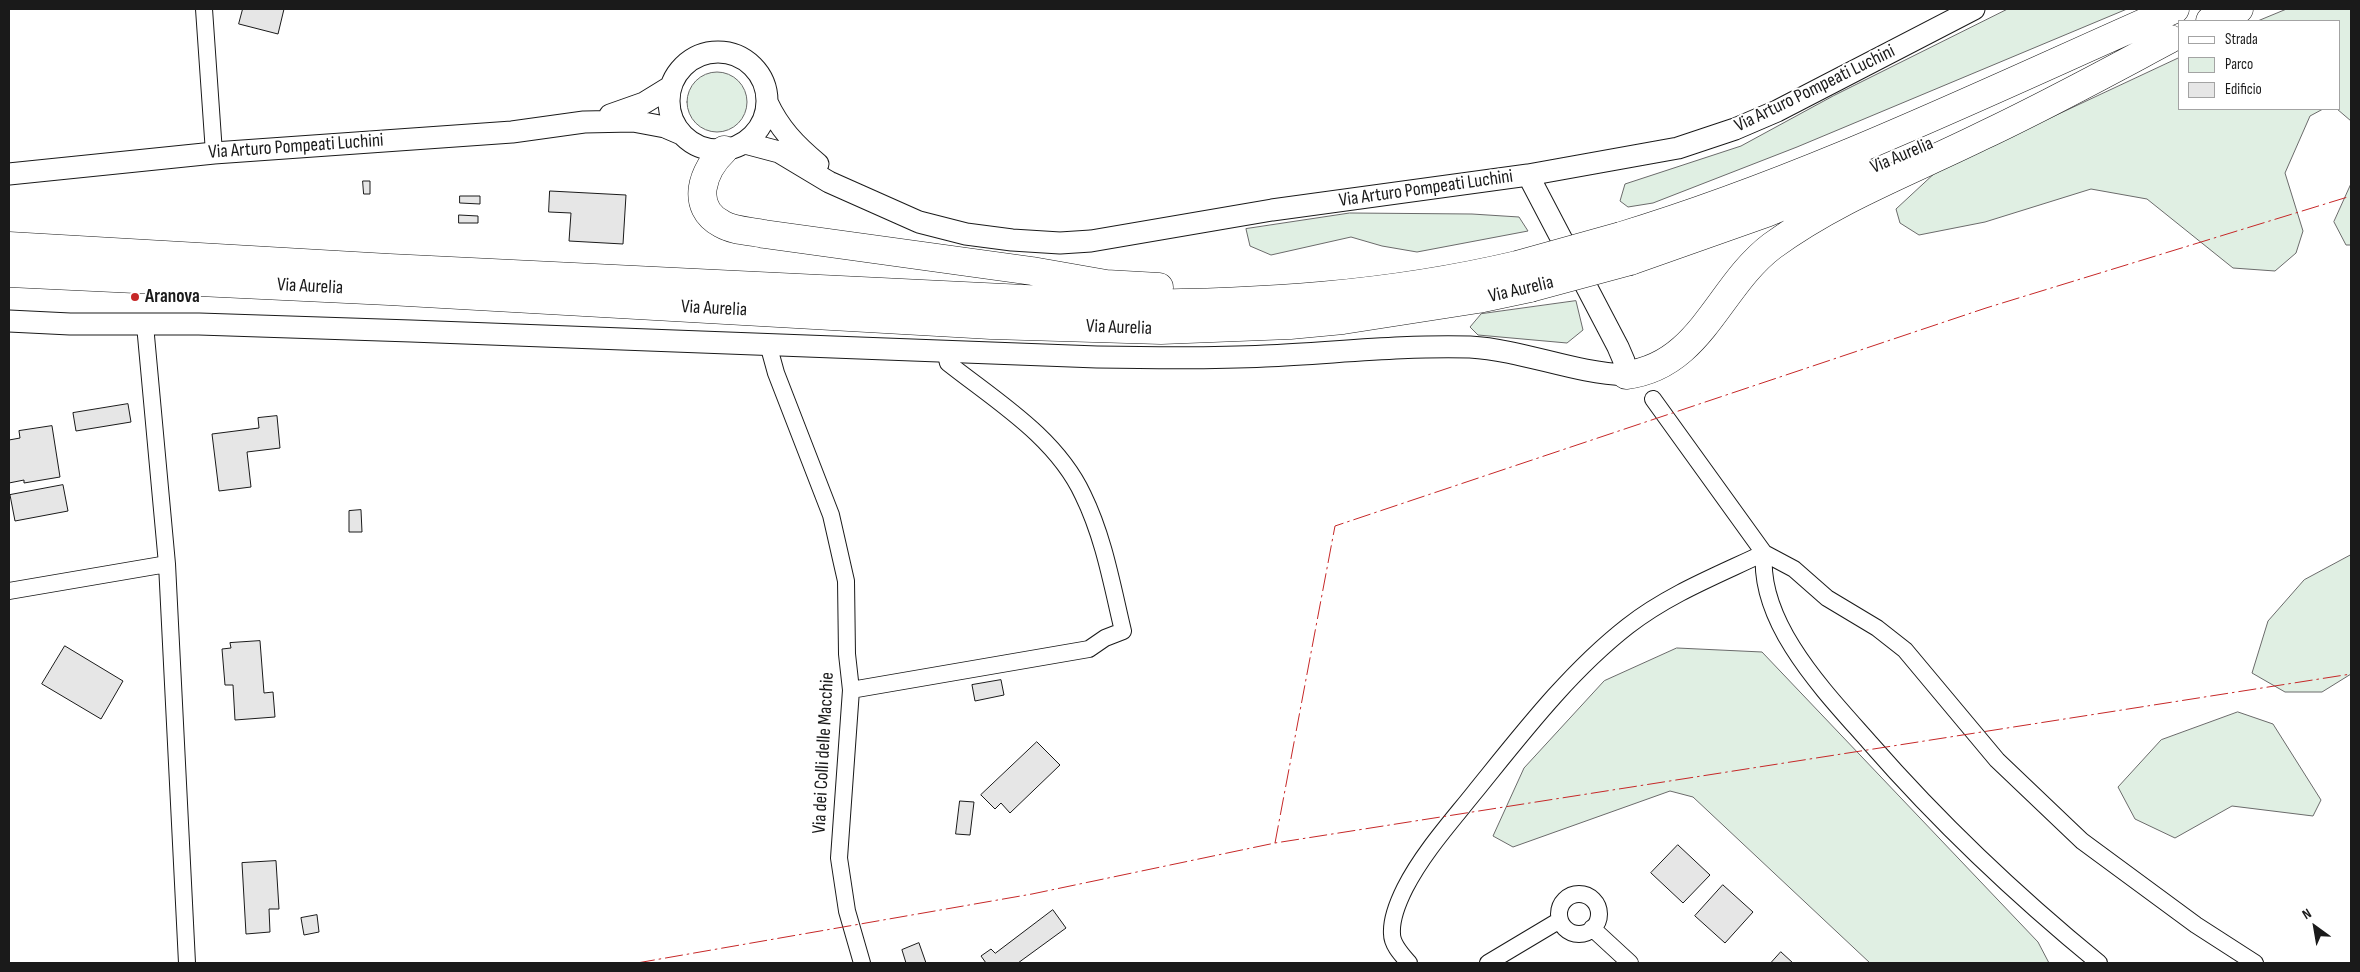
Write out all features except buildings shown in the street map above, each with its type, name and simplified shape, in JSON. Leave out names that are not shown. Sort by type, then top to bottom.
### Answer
[{"type":"highway","name":"Via Aurelia","points":[[9,246],[380,267],[1127,304],[1237,303],[1363,293],[1517,265],[1620,236],[1765,187],[1899,131],[2175,9]]},
{"type":"highway","points":[[2212,20],[2239,9]]},
{"type":"highway","name":"Via Aurelia","points":[[9,273],[408,292],[991,324],[1160,330],[1281,325],[1343,320],[1440,306],[1530,288],[1630,261],[1718,231],[1806,197],[2174,37]]},
{"type":"highway","points":[[1626,375],[1650,370],[1679,353],[1698,334],[1747,268],[1770,248],[1814,218],[1860,192],[2031,113],[2174,37]]},
{"type":"highway","points":[[735,146],[707,170],[702,182],[703,194],[710,214],[727,227],[764,234],[1032,271],[1106,284],[1161,287],[1304,288],[1363,293]]},
{"type":"street","points":[[204,9],[214,153]]},
{"type":"street","name":"Via Arturo Pompeati Luchini","points":[[735,146],[779,152],[829,182],[919,222],[966,234],[1060,242],[1117,238],[1272,210],[1528,175],[1670,150],[1735,129],[1777,111],[1974,9]]},
{"type":"street","points":[[718,52],[733,54],[747,61],[758,72],[765,86],[767,102],[761,125],[735,146],[700,148],[679,133],[671,119],[668,103],[670,87],[677,72],[688,61],[702,54],[718,52]]},
{"type":"street","name":"Via Arturo Pompeati Luchini","points":[[584,122],[630,109],[670,87]]},
{"type":"street","name":"Via Arturo Pompeati Luchini","points":[[767,102],[786,136],[855,193]]},
{"type":"street","name":"Via Arturo Pompeati Luchini","points":[[9,174],[214,153],[512,132],[584,122],[633,121],[665,127],[679,133]]},
{"type":"street","points":[[9,321],[70,324],[199,324],[1183,358],[1470,347],[1516,354],[1596,373],[1626,375],[1624,361],[1618,347],[1528,175]]},
{"type":"street","points":[[144,325],[166,564],[187,963]]},
{"type":"street","name":"Via dei Colli delle Macchie","points":[[768,344],[776,372],[825,497],[840,548],[848,597],[847,654],[851,690],[839,858],[848,910],[862,963]]},
{"type":"street","points":[[851,690],[1089,649],[1123,630],[1101,539],[1083,494],[1062,461],[1030,426],[948,363],[945,351]]},
{"type":"street","points":[[1653,399],[1764,553],[1794,569],[1827,598],[1877,628],[1905,650],[1997,760],[2082,841],[2196,925],[2255,963]]},
{"type":"street","points":[[1409,963],[1394,944],[1392,936],[1393,922],[1405,888],[1427,854],[1460,810],[1547,705],[1600,650],[1642,616],[1681,592],[1764,553]]},
{"type":"street","points":[[1764,553],[1764,565],[1774,610],[1797,652],[1821,687],[1938,818],[2099,963]]},
{"type":"street","points":[[9,591],[166,564]]},
{"type":"street","points":[[1582,895],[1592,900],[1598,911],[1596,923],[1587,932],[1574,933],[1567,930],[1560,920],[1559,913],[1564,900],[1569,897],[1582,895]]},
{"type":"street","points":[[1488,963],[1560,920]]},
{"type":"street","points":[[1592,928],[1630,963]]},
{"type":"green space","points":[[2008,9],[2127,9],[1797,147],[1653,203],[1628,207],[1620,201],[1625,184],[1741,146],[1833,96]]},
{"type":"green space","points":[[2287,9],[2351,9],[2351,121],[2338,110],[2340,110],[2340,20],[2260,20]]},
{"type":"green space","points":[[2178,58],[2178,110],[2321,110],[2310,116],[2285,173],[2303,231],[2296,253],[2275,271],[2233,268],[2147,199],[2091,189],[1985,222],[1919,235],[1900,223],[1896,209],[1937,171]]},
{"type":"green space","points":[[717,72],[733,77],[738,81],[742,86],[747,102],[742,118],[738,123],[733,127],[717,132],[701,127],[696,123],[692,118],[687,102],[692,86],[696,81],[701,77]]},
{"type":"green space","points":[[2351,184],[2351,245],[2346,245],[2334,222]]},
{"type":"green space","points":[[1350,213],[1472,214],[1519,217],[1528,231],[1417,252],[1382,246],[1351,237],[1271,255],[1250,246],[1246,229]]},
{"type":"green space","points":[[1576,301],[1583,330],[1567,343],[1478,335],[1470,327],[1481,314]]},
{"type":"green space","points":[[2351,555],[2351,674],[2322,692],[2285,692],[2252,673],[2268,621],[2304,580]]},
{"type":"green space","points":[[1677,648],[1762,652],[2038,942],[2049,963],[1870,963],[1693,797],[1670,791],[1513,847],[1493,836],[1524,768],[1604,681]]},
{"type":"green space","points":[[2238,712],[2273,724],[2321,800],[2313,816],[2232,806],[2175,838],[2135,819],[2118,787],[2161,740]]},
{"type":"power","points":[[1275,843],[1335,526],[1986,308],[2351,196]]},
{"type":"power","points":[[637,963],[1032,894],[1275,843],[2351,674]]},
{"type":"place","name":"Aranova","points":[[135,297]]}]
